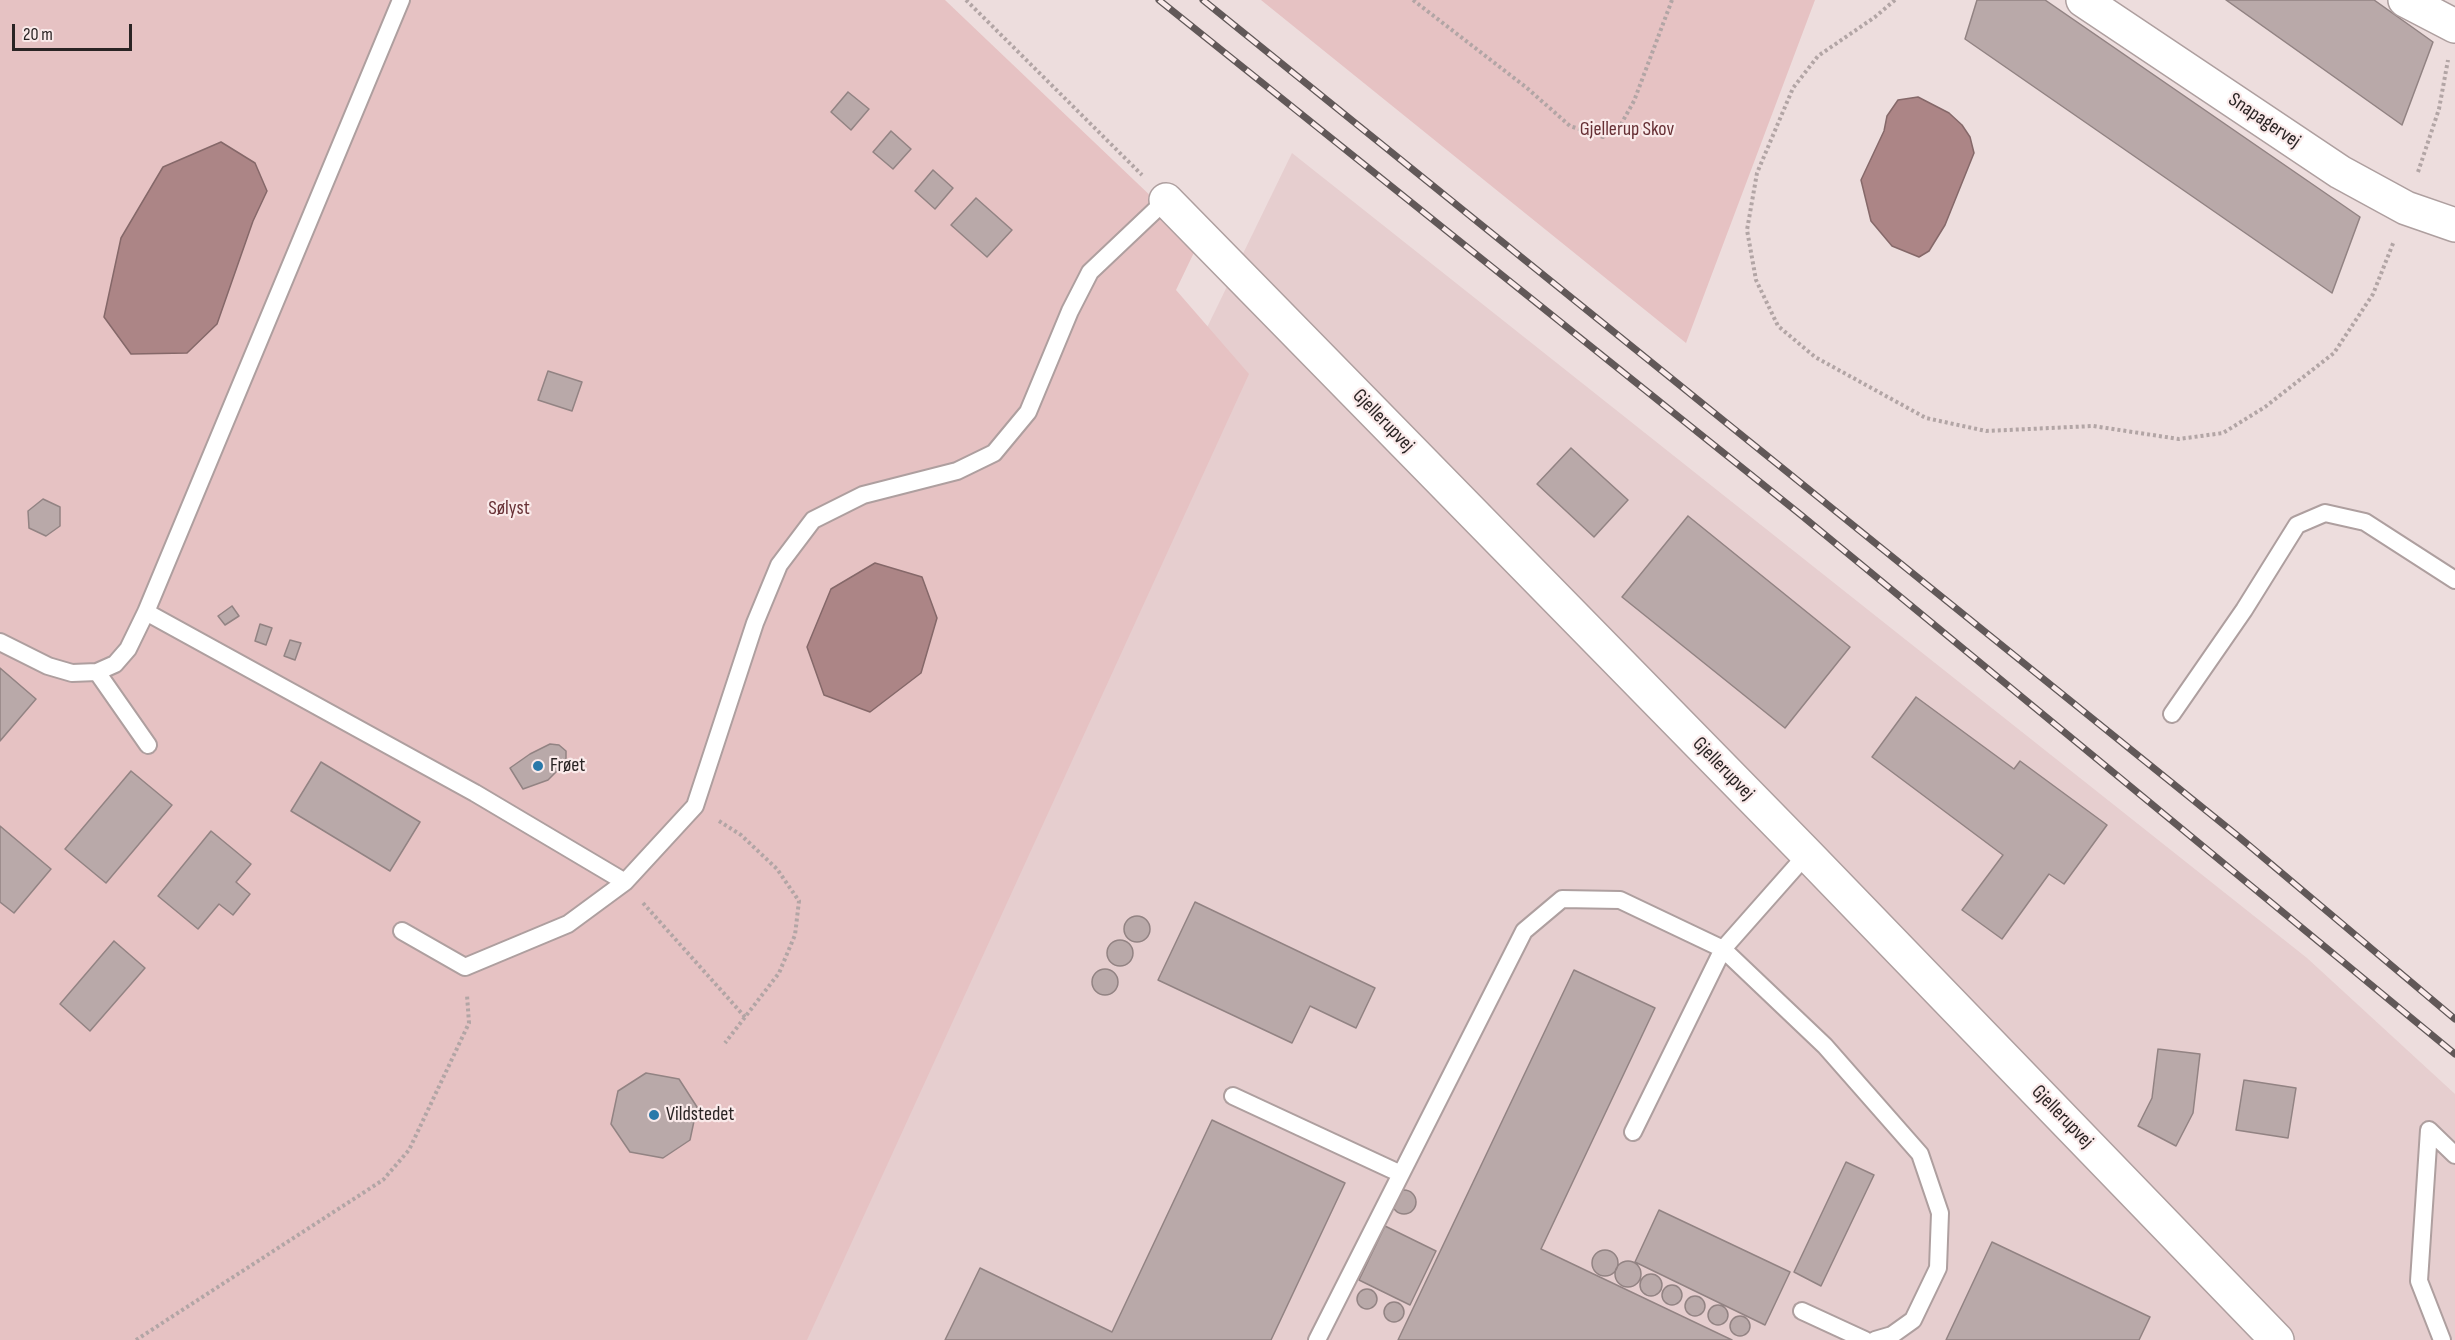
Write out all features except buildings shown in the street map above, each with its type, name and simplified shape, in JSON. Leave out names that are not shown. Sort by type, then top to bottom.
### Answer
[{"type":"street","name":"Snapagervej","points":[[2083,0],[2340,172],[2406,208],[2455,225]]},
{"type":"street","points":[[2405,0],[2454,26]]},
{"type":"street","name":"Gjellerupvej","points":[[1166,200],[1807,855],[2274,1338]]},
{"type":"lane","points":[[0,642],[48,666],[72,673],[97,672],[115,664],[128,649],[146,612],[401,0]]},
{"type":"lane","points":[[402,931],[465,967],[568,924],[625,882],[695,806],[755,623],[771,584],[779,565],[813,520],[863,495],[957,471],[994,453],[1028,412],[1070,311],[1090,272],[1166,200]]},
{"type":"lane","points":[[2172,714],[2244,610],[2297,525],[2325,513],[2365,522],[2455,580]]},
{"type":"lane","points":[[146,612],[475,793],[625,882]]},
{"type":"lane","points":[[97,672],[148,745]]},
{"type":"lane","points":[[1633,1132],[1723,949],[1807,855]]},
{"type":"lane","points":[[1317,1340],[1524,931],[1562,899],[1620,900],[1723,949],[1825,1046],[1920,1154],[1940,1212],[1938,1268],[1912,1320],[1892,1335],[1875,1340]]},
{"type":"lane","points":[[1233,1096],[1401,1174]]},
{"type":"lane","points":[[2442,1340],[2419,1281],[2429,1130],[2455,1155]]},
{"type":"lane","points":[[1802,1311],[1865,1340]]},
{"type":"path","points":[[966,0],[1166,200]]},
{"type":"path","points":[[1413,0],[1527,88],[1570,126],[1603,137],[1620,126],[1635,101],[1672,0]]},
{"type":"path","points":[[1895,0],[1875,17],[1818,56],[1793,88],[1757,173],[1747,230],[1756,280],[1778,326],[1815,357],[1926,418],[1986,430],[2093,426],[2179,439],[2223,433],[2265,407],[2334,353],[2373,294],[2406,208],[2439,109],[2454,26]]},
{"type":"path","points":[[695,806],[741,835],[777,869],[799,901],[795,935],[779,973],[725,1043]]},
{"type":"path","points":[[625,882],[745,1017]]},
{"type":"path","points":[[136,1340],[382,1180],[410,1150],[470,1023],[465,967]]},
{"type":"shaded area","points":[[1918,97],[1949,113],[1962,125],[1970,137],[1974,153],[1945,225],[1929,251],[1919,257],[1892,246],[1871,221],[1861,180],[1884,131],[1887,116],[1898,100]]},
{"type":"shaded area","points":[[221,142],[255,163],[267,191],[253,221],[217,324],[187,353],[131,354],[104,317],[121,238],[163,167]]},
{"type":"shaded area","points":[[1292,153],[2307,958],[2455,1094],[2455,1340],[714,1340]]},
{"type":"shaded area","points":[[875,563],[922,577],[937,618],[921,673],[870,712],[824,695],[807,647],[831,589]]},
{"type":"green space","name":"Sølyst","points":[[0,0],[945,0],[1199,242],[1176,290],[1249,374],[807,1340],[0,1340]]},
{"type":"green space","name":"Gjellerup Skov","points":[[1261,0],[1815,0],[1686,343]]},
{"type":"railway","points":[[1159,0],[1801,515],[2455,1054]]},
{"type":"railway","points":[[1203,0],[2239,837],[2455,1019]]},
{"type":"place","name":"Frøet","points":[[538,766]]},
{"type":"place","name":"Vildstedet","points":[[654,1115]]}]
